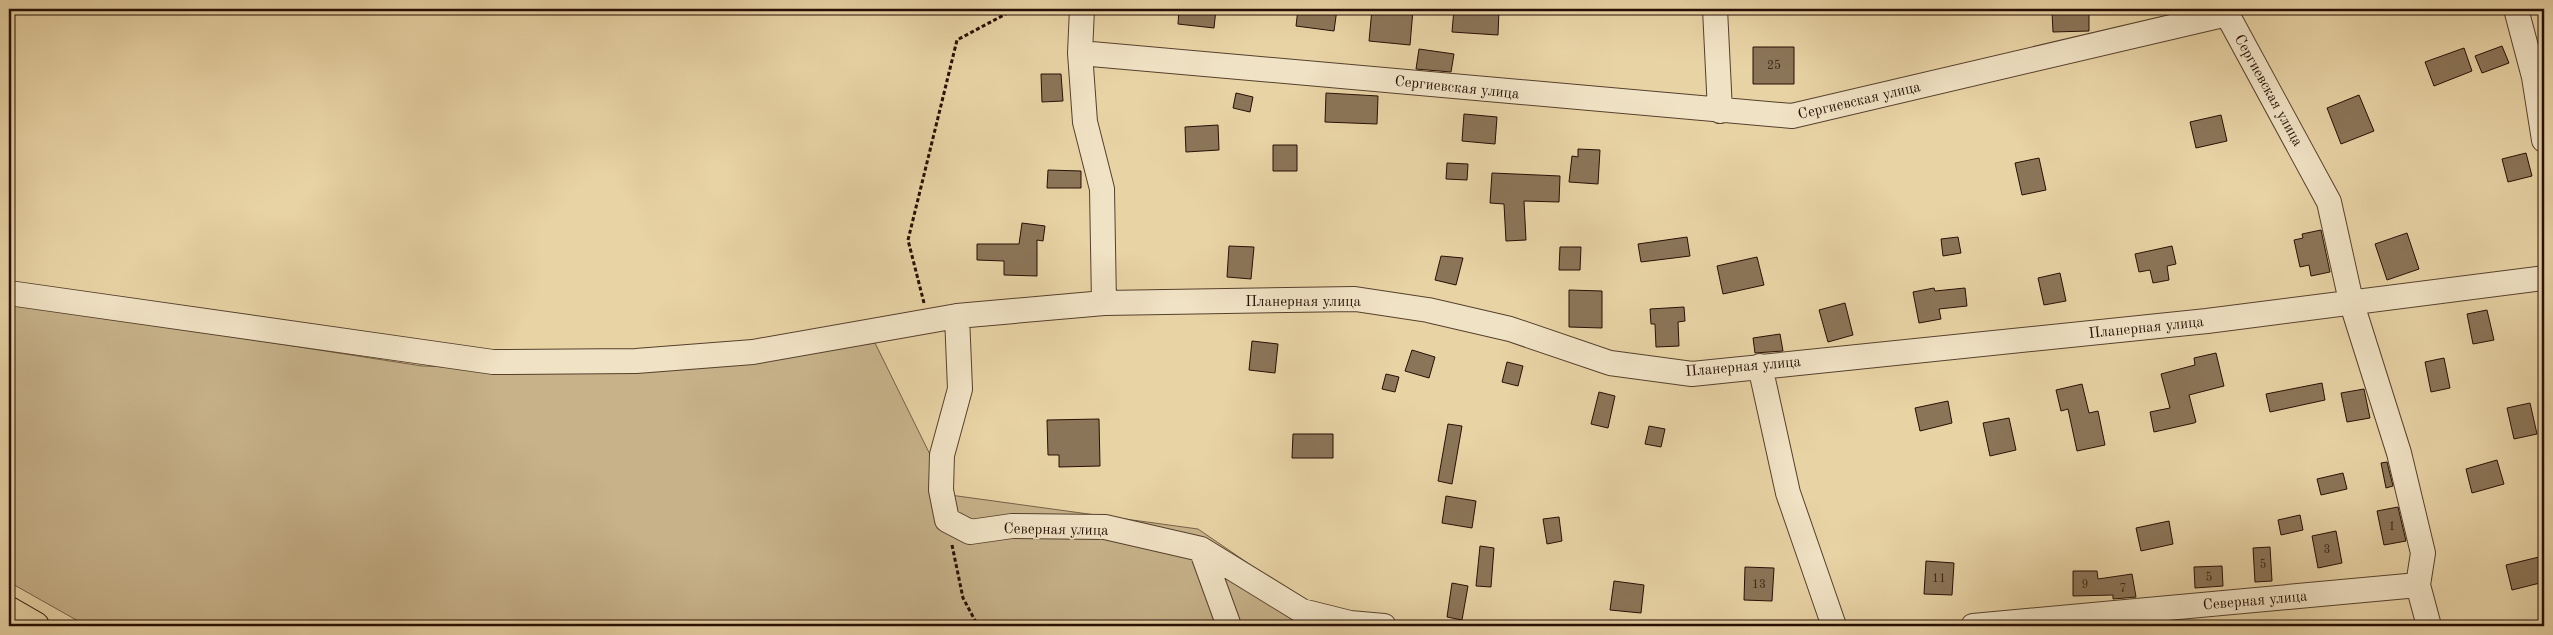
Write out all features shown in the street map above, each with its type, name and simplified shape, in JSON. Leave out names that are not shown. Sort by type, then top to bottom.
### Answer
[{"type":"main road","points":[[9,611],[35,626]]},
{"type":"street","points":[[1082,9],[1080,53],[1085,122],[1102,189],[1104,303]]},
{"type":"street","points":[[1715,9],[1720,111]]},
{"type":"street","points":[[2516,9],[2534,77],[2544,140]]},
{"type":"street","name":"Сергиевская улица","points":[[1080,53],[1314,72],[1720,111],[1792,116],[2203,14],[2235,12],[2329,202],[2351,301],[2399,453],[2423,553],[2418,585]]},
{"type":"street","name":"Планерная улица","points":[[9,293],[493,362],[636,360],[753,352],[957,316],[1104,303],[1355,299],[1428,310],[1510,329],[1610,363],[1692,374],[2207,321],[2351,301],[2544,278]]},
{"type":"street","points":[[947,520],[941,490],[942,455],[960,389],[957,316]]},
{"type":"street","points":[[1760,366],[1788,493],[1834,626]]},
{"type":"street","name":"Северная улица","points":[[947,520],[970,532],[1012,526],[1104,527],[1201,549],[1302,611],[1350,623],[1384,626]]},
{"type":"street","points":[[1201,549],[1229,626]]},
{"type":"street","points":[[2418,585],[2429,626]]},
{"type":"street","name":"Северная улица","points":[[1974,626],[2418,585]]},
{"type":"path","points":[[923,322],[908,240],[957,40],[1015,9]]},
{"type":"path","points":[[947,520],[962,598],[978,626]]},
{"type":"shaded area","points":[[9,302],[422,366],[588,372],[757,360],[875,343],[950,495],[1198,529],[1340,626],[87,626],[9,582]]},
{"type":"building","points":[[1179,9],[1216,9],[1214,28],[1178,24]]},
{"type":"building","points":[[1298,9],[1337,9],[1334,31],[1296,26]]},
{"type":"building","points":[[1372,9],[1413,10],[1410,45],[1369,41]]},
{"type":"building","points":[[1454,9],[1499,9],[1498,35],[1452,32]]},
{"type":"building","points":[[2089,11],[2089,31],[2053,32],[2052,12]]},
{"type":"building","points":[[2502,46],[2509,63],[2482,73],[2475,56]]},
{"type":"building","points":[[1753,47],[1794,47],[1794,84],[1753,84]]},
{"type":"building","points":[[2464,48],[2472,71],[2434,86],[2425,62]]},
{"type":"building","points":[[1419,49],[1454,54],[1451,72],[1416,69]]},
{"type":"building","points":[[1041,74],[1061,74],[1063,101],[1042,102]]},
{"type":"building","points":[[1236,93],[1253,97],[1250,112],[1233,108]]},
{"type":"building","points":[[1326,93],[1378,96],[1377,124],[1325,122]]},
{"type":"building","points":[[2359,95],[2374,131],[2341,144],[2327,108]]},
{"type":"building","points":[[1464,114],[1497,117],[1495,144],[1462,141]]},
{"type":"building","points":[[2221,115],[2227,141],[2196,148],[2190,122]]},
{"type":"building","points":[[1218,125],[1219,150],[1186,152],[1185,127]]},
{"type":"building","points":[[1273,145],[1297,145],[1297,171],[1273,171]]},
{"type":"building","points":[[1578,149],[1600,150],[1598,184],[1569,182],[1572,156],[1578,157]]},
{"type":"building","points":[[2526,153],[2532,176],[2508,182],[2502,159]]},
{"type":"building","points":[[2039,158],[2046,190],[2022,195],[2015,163]]},
{"type":"building","points":[[1447,163],[1468,164],[1467,180],[1446,179]]},
{"type":"building","points":[[1048,170],[1081,171],[1081,188],[1047,188]]},
{"type":"building","points":[[1492,173],[1560,176],[1559,202],[1524,201],[1526,240],[1506,241],[1504,204],[1490,203]]},
{"type":"building","points":[[1022,223],[1045,226],[1043,241],[1037,240],[1037,276],[1004,275],[1004,261],[977,260],[977,244],[1019,244]]},
{"type":"building","points":[[2321,230],[2330,272],[2311,276],[2309,265],[2300,267],[2294,240],[2303,238],[2302,234]]},
{"type":"building","points":[[2407,233],[2419,269],[2387,280],[2375,244]]},
{"type":"building","points":[[1687,237],[1690,256],[1641,262],[1638,244]]},
{"type":"building","points":[[1958,237],[1961,253],[1943,256],[1941,239]]},
{"type":"building","points":[[1229,246],[1254,247],[1251,279],[1227,277]]},
{"type":"building","points":[[2172,246],[2176,264],[2167,266],[2169,280],[2153,283],[2150,270],[2139,272],[2135,254]]},
{"type":"building","points":[[1560,247],[1581,247],[1580,270],[1559,270]]},
{"type":"building","points":[[1441,256],[1463,258],[1456,285],[1435,280]]},
{"type":"building","points":[[1757,257],[1764,285],[1723,294],[1717,266]]},
{"type":"building","points":[[2060,273],[2066,301],[2044,305],[2038,278]]},
{"type":"building","points":[[1934,288],[1935,291],[1965,288],[1967,306],[1939,309],[1941,319],[1919,323],[1913,292]]},
{"type":"building","points":[[1569,290],[1602,291],[1602,328],[1569,327]]},
{"type":"building","points":[[1845,303],[1853,335],[1828,342],[1819,310]]},
{"type":"building","points":[[1684,307],[1685,321],[1678,322],[1679,346],[1656,347],[1655,324],[1651,324],[1650,309]]},
{"type":"building","points":[[2487,310],[2494,340],[2473,344],[2467,314]]},
{"type":"building","points":[[1780,334],[1783,351],[1755,353],[1753,338]]},
{"type":"building","points":[[1252,341],[1278,344],[1275,373],[1249,370]]},
{"type":"building","points":[[1412,350],[1435,357],[1429,378],[1405,371]]},
{"type":"building","points":[[2216,353],[2224,386],[2189,395],[2196,422],[2154,432],[2150,412],[2170,408],[2161,374],[2195,365],[2194,358]]},
{"type":"building","points":[[2444,358],[2450,388],[2431,392],[2425,362]]},
{"type":"building","points":[[1507,362],[1523,366],[1518,386],[1502,382]]},
{"type":"building","points":[[1386,374],[1399,377],[1395,392],[1382,389]]},
{"type":"building","points":[[2322,383],[2325,400],[2270,412],[2266,394]]},
{"type":"building","points":[[2082,384],[2089,413],[2098,411],[2105,445],[2077,451],[2068,409],[2061,411],[2056,390]]},
{"type":"building","points":[[2364,389],[2370,418],[2347,422],[2341,393]]},
{"type":"building","points":[[1599,392],[1615,396],[1608,428],[1591,424]]},
{"type":"building","points":[[1948,401],[1952,423],[1920,431],[1915,408]]},
{"type":"building","points":[[2530,403],[2537,434],[2514,439],[2507,408]]},
{"type":"building","points":[[2009,418],[2016,450],[1990,456],[1983,423]]},
{"type":"building","points":[[1099,419],[1100,466],[1059,467],[1059,455],[1048,455],[1047,420]]},
{"type":"building","points":[[1448,424],[1462,426],[1452,484],[1438,481]]},
{"type":"building","points":[[1649,426],[1665,429],[1661,447],[1645,444]]},
{"type":"building","points":[[1293,434],[1333,434],[1333,458],[1292,458]]},
{"type":"building","points":[[2497,460],[2504,484],[2472,493],[2466,469]]},
{"type":"building","points":[[2387,462],[2393,486],[2386,488],[2381,463]]},
{"type":"building","points":[[2343,473],[2347,489],[2321,495],[2317,479]]},
{"type":"building","points":[[1446,496],[1476,501],[1472,528],[1442,523]]},
{"type":"building","points":[[2398,507],[2406,541],[2384,545],[2377,511]]},
{"type":"building","points":[[2300,515],[2303,530],[2281,535],[2278,520]]},
{"type":"building","points":[[1559,517],[1562,541],[1547,544],[1543,519]]},
{"type":"building","points":[[2169,521],[2173,544],[2141,551],[2136,528]]},
{"type":"building","points":[[2336,531],[2342,563],[2318,568],[2312,536]]},
{"type":"building","points":[[1480,546],[1494,548],[1491,587],[1476,586]]},
{"type":"building","points":[[2270,547],[2272,581],[2255,582],[2253,548]]},
{"type":"building","points":[[2539,557],[2544,582],[2512,590],[2506,565]]},
{"type":"building","points":[[1926,561],[1954,563],[1952,595],[1924,594]]},
{"type":"building","points":[[2222,566],[2223,586],[2195,588],[2194,567]]},
{"type":"building","points":[[1745,567],[1774,568],[1772,601],[1744,600]]},
{"type":"building","points":[[2073,571],[2097,571],[2098,579],[2132,574],[2136,597],[2113,599],[2113,595],[2073,596]]},
{"type":"building","points":[[1614,581],[1644,585],[1641,613],[1610,610]]},
{"type":"building","points":[[1452,583],[1468,586],[1462,620],[1447,617]]}]
